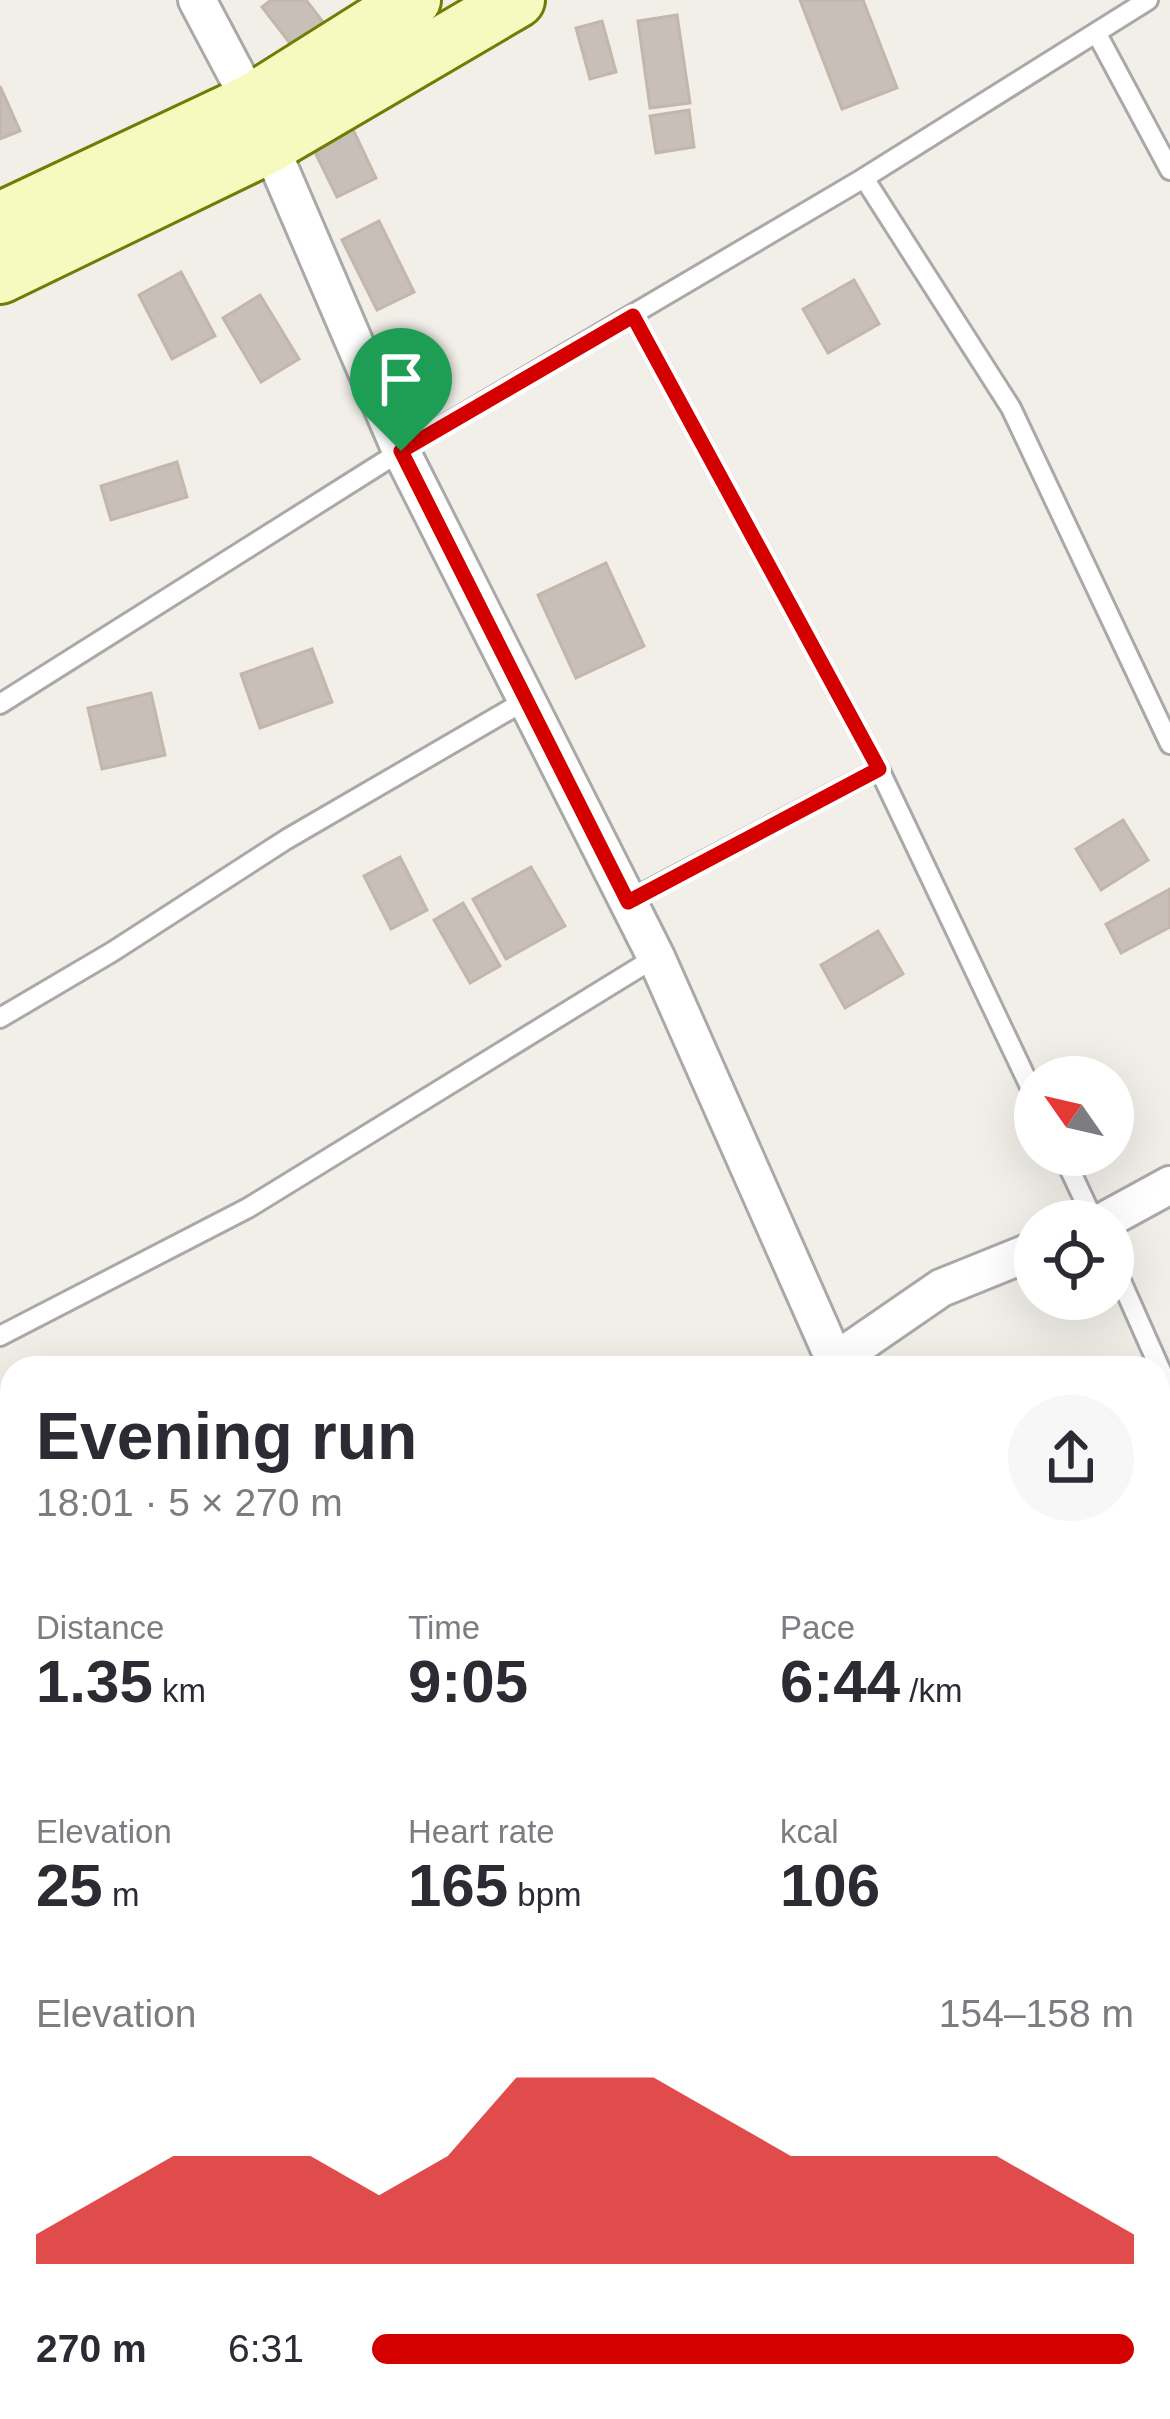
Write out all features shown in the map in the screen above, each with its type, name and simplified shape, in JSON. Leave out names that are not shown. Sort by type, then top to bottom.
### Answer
[{"type":"main road","points":[[0,220],[260,124],[413,0]]},
{"type":"main road","points":[[0,276],[260,124],[517,0]]},
{"type":"street","points":[[197,0],[260,124],[401,451],[656,957],[826,1356]]},
{"type":"street","points":[[1134,1205],[1170,1185]]},
{"type":"street","points":[[844,1356],[941,1288],[1014,1258]]},
{"type":"lane","points":[[0,704],[401,451],[864,178],[1148,0]]},
{"type":"lane","points":[[1097,34],[1170,170]]},
{"type":"lane","points":[[864,178],[1011,408],[1170,744]]},
{"type":"lane","points":[[633,316],[879,769],[1016,1056]]},
{"type":"lane","points":[[0,1018],[287,839],[528,699]]},
{"type":"lane","points":[[628,902],[879,769]]},
{"type":"lane","points":[[0,1336],[248,1208],[656,957]]},
{"type":"lane","points":[[1134,1310],[1154,1356]]},
{"type":"building","points":[[271,0],[306,0],[333,35],[302,59],[262,7]]},
{"type":"building","points":[[800,0],[863,0],[897,88],[842,109]]},
{"type":"building","points":[[677,15],[690,103],[650,108],[638,21]]},
{"type":"building","points":[[602,21],[616,72],[590,79],[576,28]]},
{"type":"building","points":[[0,86],[20,131],[0,139]]},
{"type":"building","points":[[689,110],[694,147],[656,153],[650,116]]},
{"type":"building","points":[[347,117],[376,178],[337,197],[307,136]]},
{"type":"building","points":[[379,221],[414,292],[377,310],[342,240]]},
{"type":"building","points":[[181,272],[215,336],[172,359],[139,295]]},
{"type":"building","points":[[854,280],[879,324],[828,353],[803,309]]},
{"type":"building","points":[[260,295],[299,359],[261,382],[223,318]]},
{"type":"building","points":[[177,462],[187,497],[111,520],[101,486]]},
{"type":"building","points":[[606,563],[644,646],[576,678],[538,595]]},
{"type":"building","points":[[312,649],[332,702],[260,728],[241,674]]},
{"type":"building","points":[[151,693],[165,755],[102,769],[88,708]]},
{"type":"building","points":[[1123,820],[1148,860],[1101,890],[1076,849]]},
{"type":"building","points":[[400,857],[427,910],[391,929],[364,876]]},
{"type":"building","points":[[531,867],[565,926],[506,959],[473,899]]},
{"type":"building","points":[[1170,889],[1170,927],[1121,953],[1106,924]]},
{"type":"building","points":[[463,903],[500,966],[470,983],[434,920]]},
{"type":"building","points":[[878,931],[903,974],[845,1008],[821,965]]},
{"type":"route","points":[[633,316],[879,769],[628,902],[401,451],[633,316]]}]
